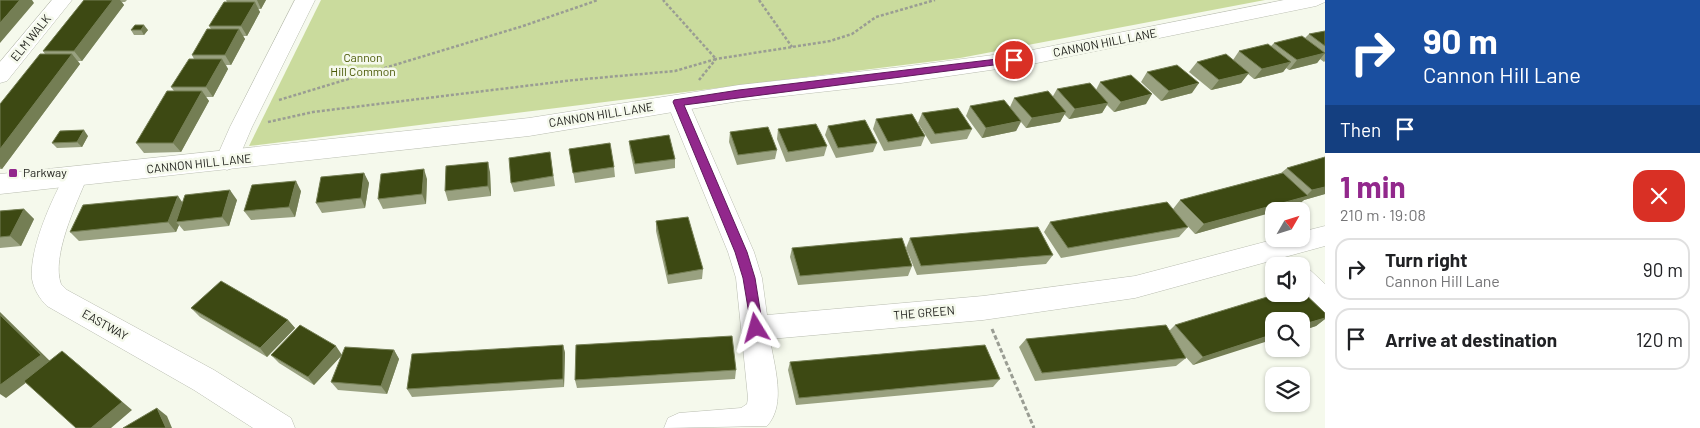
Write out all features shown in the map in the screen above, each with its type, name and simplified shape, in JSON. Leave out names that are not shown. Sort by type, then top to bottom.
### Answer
[{"type":"street","name":"ELM WALK","points":[[0,76],[62,0]]},
{"type":"street","points":[[227,161],[241,127],[305,0]]},
{"type":"street","name":"CANNON HILL LANE","points":[[0,184],[75,178],[528,126],[688,101],[1032,57],[1316,0]]},
{"type":"street","points":[[679,428],[744,423],[754,419],[762,410],[762,378],[749,278],[688,101]]},
{"type":"street","name":"EASTWAY","points":[[75,178],[65,199],[51,243],[45,277],[48,289],[57,298],[204,380],[268,425]]},
{"type":"street","name":"THE GREEN","points":[[1284,257],[1325,236]]},
{"type":"street","name":"THE GREEN","points":[[756,328],[983,308],[1135,287],[1265,261]]},
{"type":"street","points":[[1310,287],[1325,301]]},
{"type":"path","points":[[252,107],[315,90],[598,0]]},
{"type":"path","points":[[663,0],[716,58]]},
{"type":"path","points":[[759,0],[792,47]]},
{"type":"path","points":[[241,127],[312,112],[574,80],[675,71],[716,58],[830,41],[852,34],[876,17],[935,0]]},
{"type":"path","points":[[688,101],[697,82],[716,58]]},
{"type":"path","points":[[983,308],[1034,428]]},
{"type":"green space","name":"Cannon Hill Common","points":[[321,0],[1265,0],[960,58],[249,146]]},
{"type":"building","points":[[0,0],[20,0],[0,23]]},
{"type":"building","points":[[84,0],[113,0],[74,51],[43,51]]},
{"type":"building","points":[[224,2],[255,2],[241,26],[209,26]]},
{"type":"building","points":[[135,25],[144,25],[141,30],[131,30]]},
{"type":"building","points":[[207,29],[239,29],[225,55],[192,55]]},
{"type":"building","points":[[1325,31],[1325,46],[1309,34]]},
{"type":"building","points":[[1302,36],[1325,53],[1297,60],[1274,43]]},
{"type":"building","points":[[1268,44],[1291,62],[1262,69],[1239,51]]},
{"type":"building","points":[[40,54],[72,54],[0,149],[0,104]]},
{"type":"building","points":[[1226,54],[1249,73],[1219,80],[1197,62]]},
{"type":"building","points":[[189,59],[222,59],[206,87],[171,87]]},
{"type":"building","points":[[1177,65],[1199,83],[1169,91],[1147,72]]},
{"type":"building","points":[[1131,75],[1152,94],[1121,102],[1100,82]]},
{"type":"building","points":[[1090,83],[1108,103],[1075,109],[1057,89]]},
{"type":"building","points":[[167,91],[202,91],[173,143],[136,143]]},
{"type":"building","points":[[1048,91],[1066,112],[1032,118],[1014,98]]},
{"type":"building","points":[[1004,100],[1021,121],[986,128],[970,106]]},
{"type":"building","points":[[958,108],[972,129],[935,134],[922,113]]},
{"type":"building","points":[[912,114],[925,136],[888,142],[876,119]]},
{"type":"building","points":[[865,120],[877,143],[838,148],[828,126]]},
{"type":"building","points":[[816,124],[827,146],[788,152],[778,129]]},
{"type":"building","points":[[768,127],[777,150],[738,155],[730,132]]},
{"type":"building","points":[[84,130],[77,142],[52,143],[60,131]]},
{"type":"building","points":[[669,135],[675,159],[635,164],[629,141]]},
{"type":"building","points":[[610,143],[614,167],[573,173],[569,149]]},
{"type":"building","points":[[550,152],[553,176],[511,183],[509,158]]},
{"type":"building","points":[[1325,157],[1325,187],[1312,190],[1287,168]]},
{"type":"building","points":[[488,162],[488,186],[445,191],[446,166]]},
{"type":"building","points":[[424,169],[422,194],[378,199],[381,174]]},
{"type":"building","points":[[364,173],[361,198],[316,203],[321,177]]},
{"type":"building","points":[[1283,173],[1308,196],[1286,202],[1265,202],[1265,208],[1204,224],[1180,200]]},
{"type":"building","points":[[296,181],[289,207],[244,211],[252,185]]},
{"type":"building","points":[[230,190],[222,217],[176,222],[185,195]]},
{"type":"building","points":[[178,196],[168,222],[70,232],[83,205]]},
{"type":"building","points":[[1167,202],[1188,227],[1068,248],[1050,222]]},
{"type":"building","points":[[24,209],[10,236],[0,237],[0,211]]},
{"type":"building","points":[[688,217],[703,269],[668,275],[656,221]]},
{"type":"building","points":[[1038,227],[1053,255],[921,266],[910,238]]},
{"type":"building","points":[[902,238],[912,266],[800,276],[792,248]]},
{"type":"building","points":[[221,281],[288,320],[260,348],[191,308]]},
{"type":"building","points":[[1265,298],[1265,302],[1310,302],[1310,299],[1325,313],[1325,318],[1310,322],[1310,312],[1265,312],[1265,337],[1203,357],[1175,325]]},
{"type":"building","points":[[0,315],[41,355],[0,385]]},
{"type":"building","points":[[300,325],[336,346],[308,377],[271,355]]},
{"type":"building","points":[[1166,325],[1186,358],[1042,373],[1026,339]]},
{"type":"building","points":[[732,336],[736,370],[575,380],[576,345]]},
{"type":"building","points":[[563,345],[563,379],[407,389],[412,354]]},
{"type":"building","points":[[985,345],[1000,379],[799,398],[790,362]]},
{"type":"building","points":[[345,347],[394,350],[381,386],[331,382]]},
{"type":"building","points":[[62,351],[122,402],[91,428],[76,428],[24,381]]},
{"type":"building","points":[[157,408],[166,428],[123,428]]},
{"type":"place","name":"Parkway","points":[[13,173]]},
{"type":"route","points":[[756,328],[749,278],[741,252],[678,102],[1014,60]]}]
